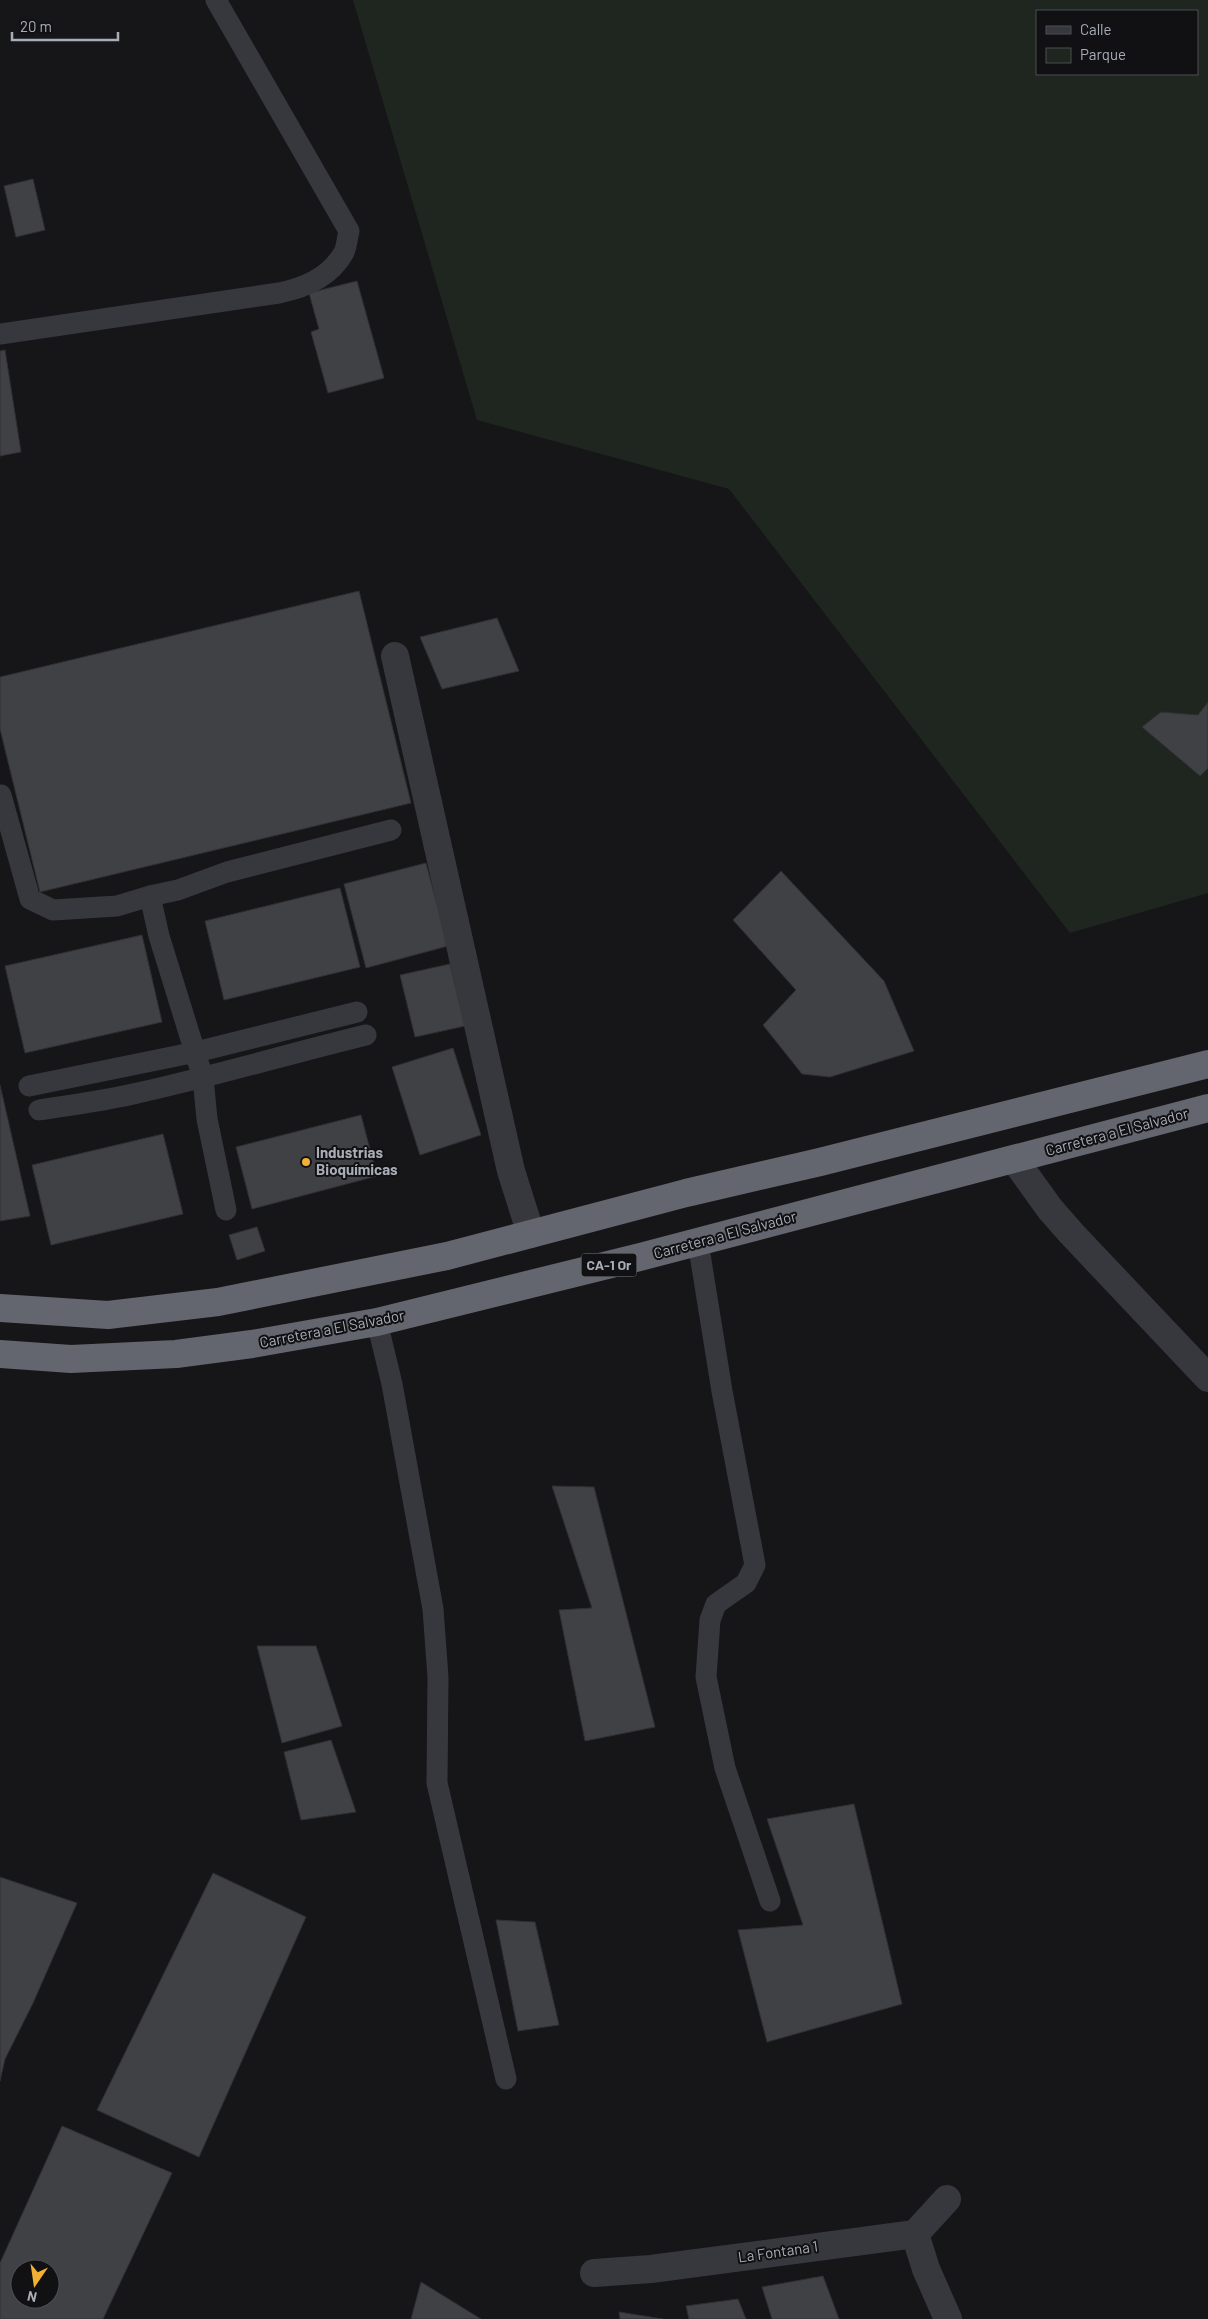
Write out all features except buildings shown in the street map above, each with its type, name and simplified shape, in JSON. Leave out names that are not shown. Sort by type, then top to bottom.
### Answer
[{"type":"highway","points":[[0,1308],[108,1315],[218,1302],[447,1256],[686,1193],[820,1162],[1208,1064]]},
{"type":"highway","name":"Carretera a El Salvador","points":[[0,1354],[70,1359],[176,1354],[252,1344],[377,1322],[456,1304],[698,1242],[1208,1108]]},
{"type":"street","points":[[395,656],[511,1171],[532,1234]]},
{"type":"street","points":[[1014,1159],[1050,1209],[1071,1233],[1208,1378]]},
{"type":"street","points":[[947,2199],[915,2234],[926,2269],[948,2319]]},
{"type":"street","name":"La Fontana 1","points":[[594,2273],[651,2269],[915,2234]]},
{"type":"lane","points":[[0,334],[305,288],[324,275],[343,254],[349,231],[216,0]]},
{"type":"lane","points":[[1,795],[30,899],[53,910],[117,906],[178,890],[227,872],[391,830]]},
{"type":"lane","points":[[150,896],[159,936],[203,1078],[207,1119],[226,1210]]},
{"type":"lane","points":[[29,1086],[196,1052],[357,1012]]},
{"type":"lane","points":[[40,1110],[133,1094],[203,1078],[248,1064],[366,1035]]},
{"type":"lane","points":[[698,1242],[722,1391],[755,1565],[746,1583],[716,1604],[710,1620],[706,1677],[725,1768],[770,1901]]},
{"type":"lane","points":[[377,1322],[392,1384],[433,1609],[438,1677],[437,1783],[506,2079]]},
{"type":"green space","points":[[353,0],[1208,0],[1208,893],[1070,933],[729,489],[477,420]]},
{"type":"place","name":"Industrias Bioquímicas","points":[[306,1162]]}]
